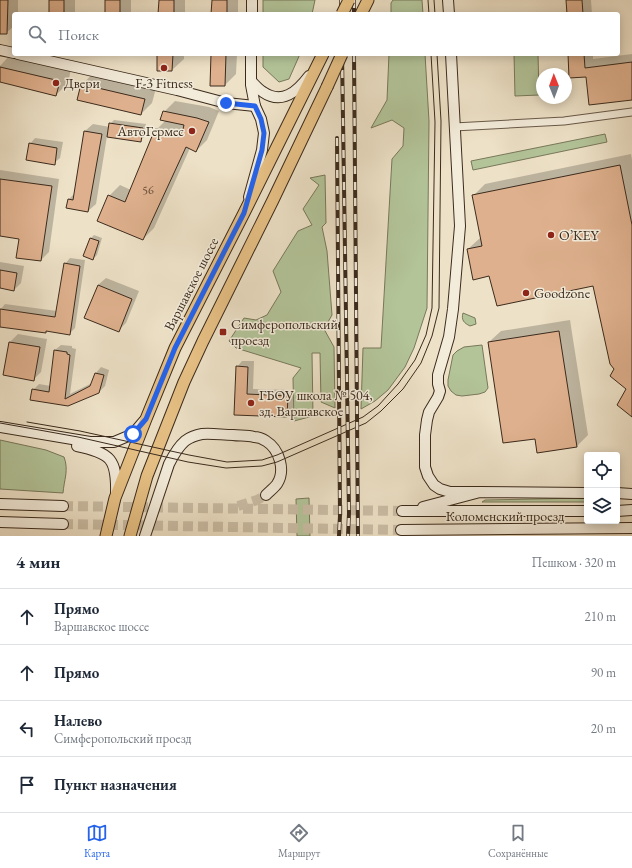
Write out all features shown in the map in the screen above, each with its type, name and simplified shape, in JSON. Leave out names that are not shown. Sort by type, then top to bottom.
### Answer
[{"type":"main road","points":[[252,0],[252,12]]},
{"type":"main road","points":[[343,12],[349,0]]},
{"type":"main road","points":[[362,12],[368,0]]},
{"type":"main road","points":[[448,0],[449,12]]},
{"type":"main road","points":[[0,50],[12,53]]},
{"type":"main road","points":[[27,56],[177,90],[226,103],[255,106]]},
{"type":"main road","points":[[244,213],[262,150],[264,133],[261,119],[255,106],[251,81],[251,56]]},
{"type":"main road","points":[[130,536],[146,476],[184,382],[341,56]]},
{"type":"main road","points":[[451,56],[459,240],[454,310],[438,375],[440,391],[429,412],[425,435],[426,467],[428,476],[434,485],[440,489],[450,492],[584,493]]},
{"type":"main road","points":[[251,81],[266,94],[274,97],[283,97],[292,93],[302,85],[319,62]]},
{"type":"main road","name":"Варшавское шоссе","points":[[106,536],[115,498],[175,348],[319,62]]},
{"type":"main road","points":[[0,427],[90,442],[114,442],[133,434],[146,419]]},
{"type":"main road","points":[[0,433],[78,446],[97,451],[107,457],[112,462],[114,467],[116,480],[115,498]]},
{"type":"main road","points":[[145,536],[174,453],[186,441],[201,434],[255,437],[265,440],[271,445],[277,452],[281,474],[278,483],[266,495]]},
{"type":"main road","name":"Коломенский проезд","points":[[480,492],[405,511],[584,511]]},
{"type":"main road","points":[[620,493],[632,493]]},
{"type":"main road","points":[[0,504],[63,506]]},
{"type":"main road","points":[[620,511],[632,510]]},
{"type":"main road","points":[[0,522],[63,524]]},
{"type":"main road","name":"Коломенский проезд","points":[[401,530],[632,528]]},
{"type":"main road","points":[[566,529],[632,535]]},
{"type":"main road","points":[[415,536],[439,530]]},
{"type":"street","points":[[454,127],[564,121],[632,112]]},
{"type":"green space","points":[[263,0],[315,0],[312,12],[263,12]]},
{"type":"green space","points":[[393,0],[422,0],[423,12],[391,12],[391,3]]},
{"type":"green space","points":[[263,56],[299,56],[289,79],[279,82],[263,67]]},
{"type":"green space","points":[[389,56],[425,56],[429,121],[427,308],[414,348],[405,367],[388,390],[375,401],[361,409],[363,348],[381,348],[392,159],[403,146],[404,128],[392,120],[371,128],[387,100]]},
{"type":"green space","points":[[514,56],[538,56],[538,68],[536,68],[536,95],[515,96]]},
{"type":"green space","points":[[605,134],[607,142],[473,170],[471,161]]},
{"type":"green space","points":[[325,175],[326,223],[322,227],[327,251],[332,315],[324,329],[334,347],[335,408],[321,402],[320,353],[312,353],[313,416],[294,421],[293,378],[301,368],[236,348],[229,341],[244,318],[256,320],[267,315],[281,292],[273,271],[298,231],[312,225],[303,209],[319,185],[310,178]]},
{"type":"green space","points":[[463,313],[475,318],[476,324],[470,326],[466,324],[463,319]]},
{"type":"green space","points":[[482,345],[488,388],[485,392],[479,394],[462,396],[456,395],[448,386],[453,355],[464,347]]},
{"type":"green space","points":[[0,440],[46,450],[64,457],[66,471],[63,493],[0,489]]},
{"type":"green space","points":[[309,498],[310,536],[297,536],[296,499]]},
{"type":"green space","points":[[584,498],[584,502],[482,502],[485,500]]},
{"type":"building","points":[[0,0],[8,0],[7,34],[0,34]]},
{"type":"building","points":[[49,0],[64,0],[64,12],[49,12]]},
{"type":"building","points":[[105,0],[120,0],[120,12],[105,12]]},
{"type":"building","points":[[159,0],[174,0],[174,12],[158,12]]},
{"type":"building","points":[[212,0],[227,0],[227,12],[211,12]]},
{"type":"building","points":[[566,0],[582,0],[583,12],[567,12]]},
{"type":"building","points":[[157,56],[173,56],[172,71],[157,71]]},
{"type":"building","points":[[211,56],[226,56],[225,86],[210,86]]},
{"type":"building","points":[[568,56],[584,56],[585,68],[632,62],[632,100],[589,105],[586,77],[572,78],[572,68],[569,68]]},
{"type":"building","points":[[0,67],[60,81],[56,96],[0,82]]},
{"type":"building","points":[[81,84],[145,99],[141,115],[77,100]]},
{"type":"building","points":[[163,111],[209,122],[196,152],[186,147],[143,240],[97,221],[108,195],[125,202],[155,129],[182,133],[184,125],[160,120]]},
{"type":"building","points":[[109,123],[143,128],[141,142],[107,137]]},
{"type":"building","points":[[84,131],[102,134],[88,212],[66,208],[68,199],[73,200]]},
{"type":"building","points":[[29,143],[57,148],[55,165],[26,160]]},
{"type":"building","name":"Goodzone","points":[[620,165],[632,225],[632,417],[617,405],[626,389],[610,376],[614,369],[610,364],[593,286],[497,306],[489,276],[473,280],[467,249],[482,246],[472,195]]},
{"type":"building","points":[[0,179],[52,186],[41,261],[16,258],[19,239],[0,236]]},
{"type":"building","points":[[90,238],[99,241],[93,260],[83,256]]},
{"type":"building","points":[[64,263],[80,266],[70,335],[46,331],[46,333],[0,327],[0,309],[55,317]]},
{"type":"building","points":[[0,270],[17,273],[14,291],[0,288]]},
{"type":"building","points":[[98,285],[132,299],[119,332],[84,318]]},
{"type":"building","points":[[559,331],[577,447],[537,453],[535,439],[503,443],[488,342]]},
{"type":"building","points":[[9,342],[40,347],[34,381],[3,375]]},
{"type":"building","points":[[54,350],[67,352],[67,354],[70,355],[65,399],[90,386],[95,373],[104,375],[99,393],[68,406],[30,400],[32,389],[49,392]]},
{"type":"building","points":[[236,366],[248,367],[247,394],[288,396],[287,417],[234,415]]},
{"type":"tunnel","points":[[238,506],[257,500],[266,495]]},
{"type":"tunnel","points":[[63,506],[402,511]]},
{"type":"tunnel","points":[[63,524],[401,530]]},
{"type":"tram line","points":[[428,0],[429,12]]},
{"type":"tram line","points":[[434,0],[435,12]]},
{"type":"tram line","points":[[27,422],[80,431],[227,462],[262,460],[277,455],[363,417],[378,406],[398,384],[415,360],[426,335],[432,308],[435,122],[431,56]]},
{"type":"tram line","points":[[0,423],[78,437],[188,462],[226,468],[262,466],[277,462],[366,423],[381,411],[403,389],[421,363],[432,336],[439,308],[441,121],[437,56]]},
{"type":"railway","points":[[341,0],[341,12]]},
{"type":"railway","points":[[354,0],[354,12]]},
{"type":"railway","points":[[342,56],[349,513],[348,536]]},
{"type":"railway","points":[[354,56],[358,536]]},
{"type":"railway","points":[[337,138],[339,536]]},
{"type":"place","name":"F-3 Fitness","points":[[164,68]]},
{"type":"place","name":"Двери","points":[[56,83]]},
{"type":"place","name":"АвтоГермес","points":[[192,131]]},
{"type":"place","name":"O’KEY","points":[[551,235]]},
{"type":"place","name":"Goodzone","points":[[526,293]]},
{"type":"place","name":"Симферопольский проезд","points":[[223,332]]},
{"type":"place","name":"ГБОУ школа № 504, зд. Варшавское","points":[[251,403]]},
{"type":"route","points":[[133,434],[146,419],[175,348],[244,213],[262,150],[264,133],[263,126],[255,106],[226,103]]}]
